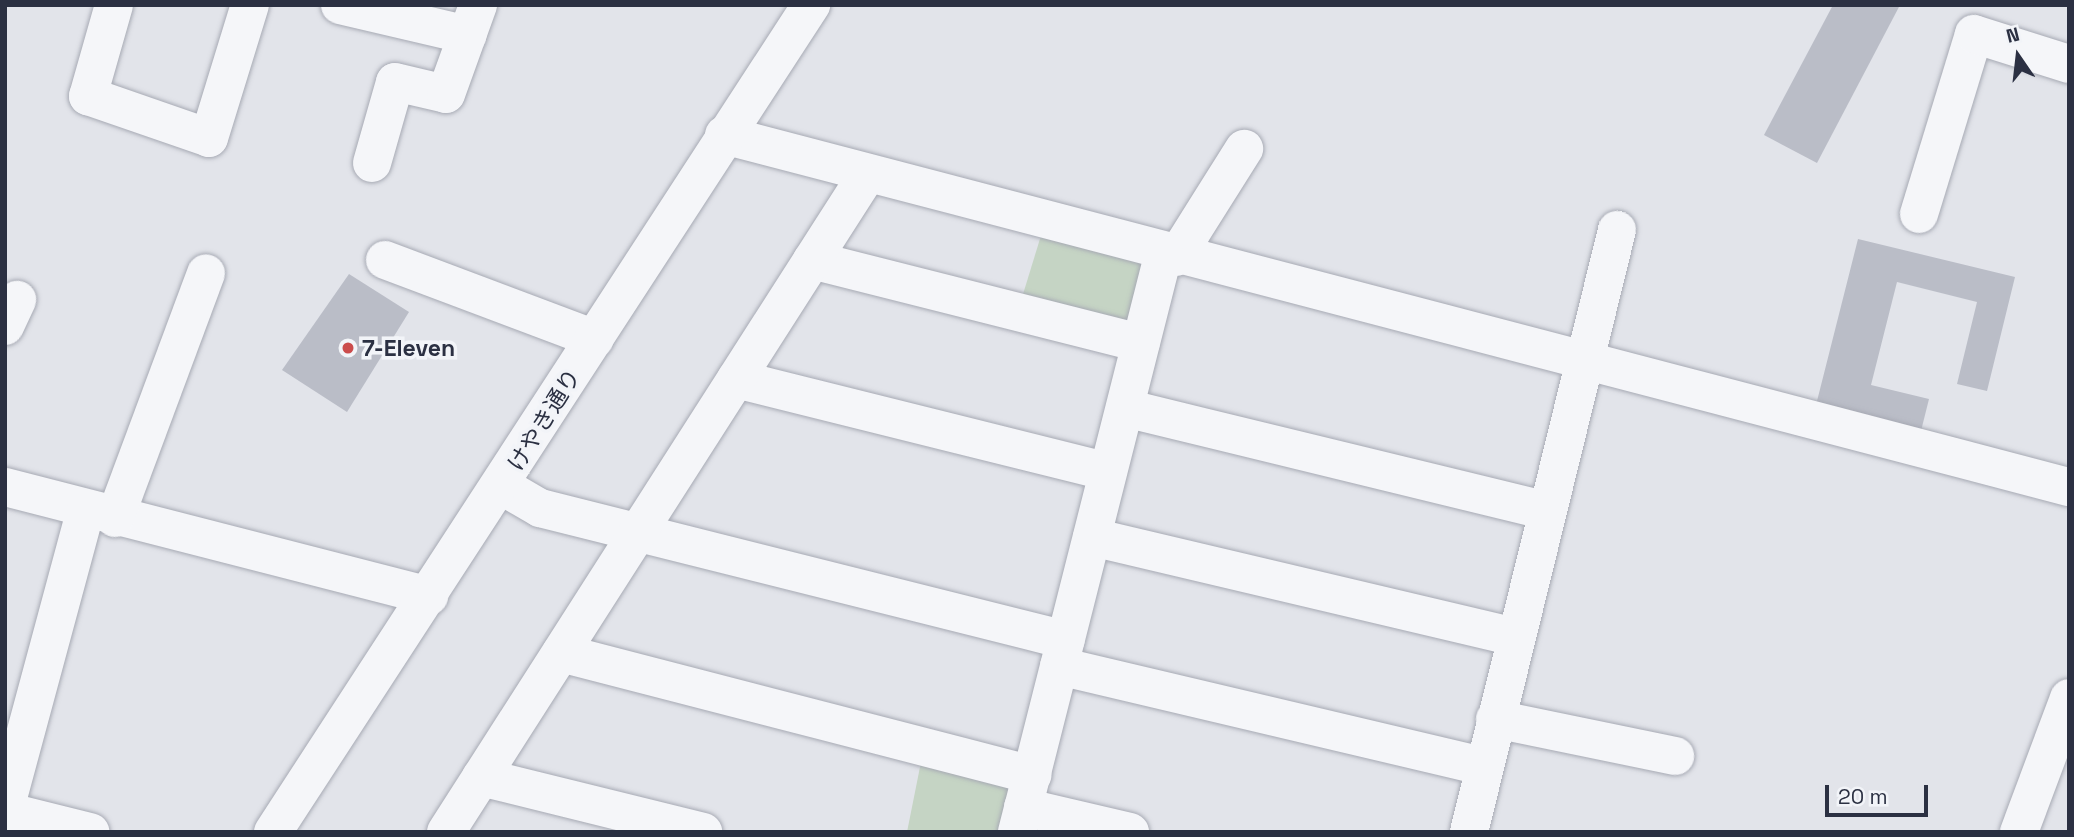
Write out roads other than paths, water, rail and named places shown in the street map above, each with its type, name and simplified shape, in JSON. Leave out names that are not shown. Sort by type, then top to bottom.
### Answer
[{"type":"street","points":[[114,5],[88,96],[209,138],[250,5]]},
{"type":"street","points":[[340,5],[473,20],[446,94],[395,82],[372,163]]},
{"type":"street","name":"けやき通り","points":[[273,832],[502,486],[724,135],[811,5]]},
{"type":"street","points":[[1919,214],[1975,34],[2069,64]]},
{"type":"street","points":[[724,135],[866,176],[1584,364],[2069,487]]},
{"type":"street","points":[[1024,804],[1141,343],[1170,254],[1244,149]]},
{"type":"street","points":[[446,832],[866,176]]},
{"type":"street","points":[[1469,832],[1483,766],[1617,230]]},
{"type":"street","points":[[385,260],[595,339]]},
{"type":"street","points":[[811,260],[1141,343]]},
{"type":"street","points":[[90,832],[5,810],[101,514],[206,273]]},
{"type":"street","points":[[736,379],[1108,472]]},
{"type":"street","points":[[1125,408],[1547,511]]},
{"type":"street","points":[[502,486],[540,508],[640,530],[1063,653],[1483,766]]},
{"type":"street","points":[[5,487],[101,514],[429,596]]},
{"type":"street","points":[[1092,537],[1516,637]]},
{"type":"street","points":[[561,653],[1024,804],[1130,832]]},
{"type":"street","points":[[2020,832],[2067,710]]},
{"type":"street","points":[[1495,719],[1675,756]]},
{"type":"street","points":[[481,777],[703,832]]},
{"type":"place","name":"7-Eleven","points":[[348,348]]}]
